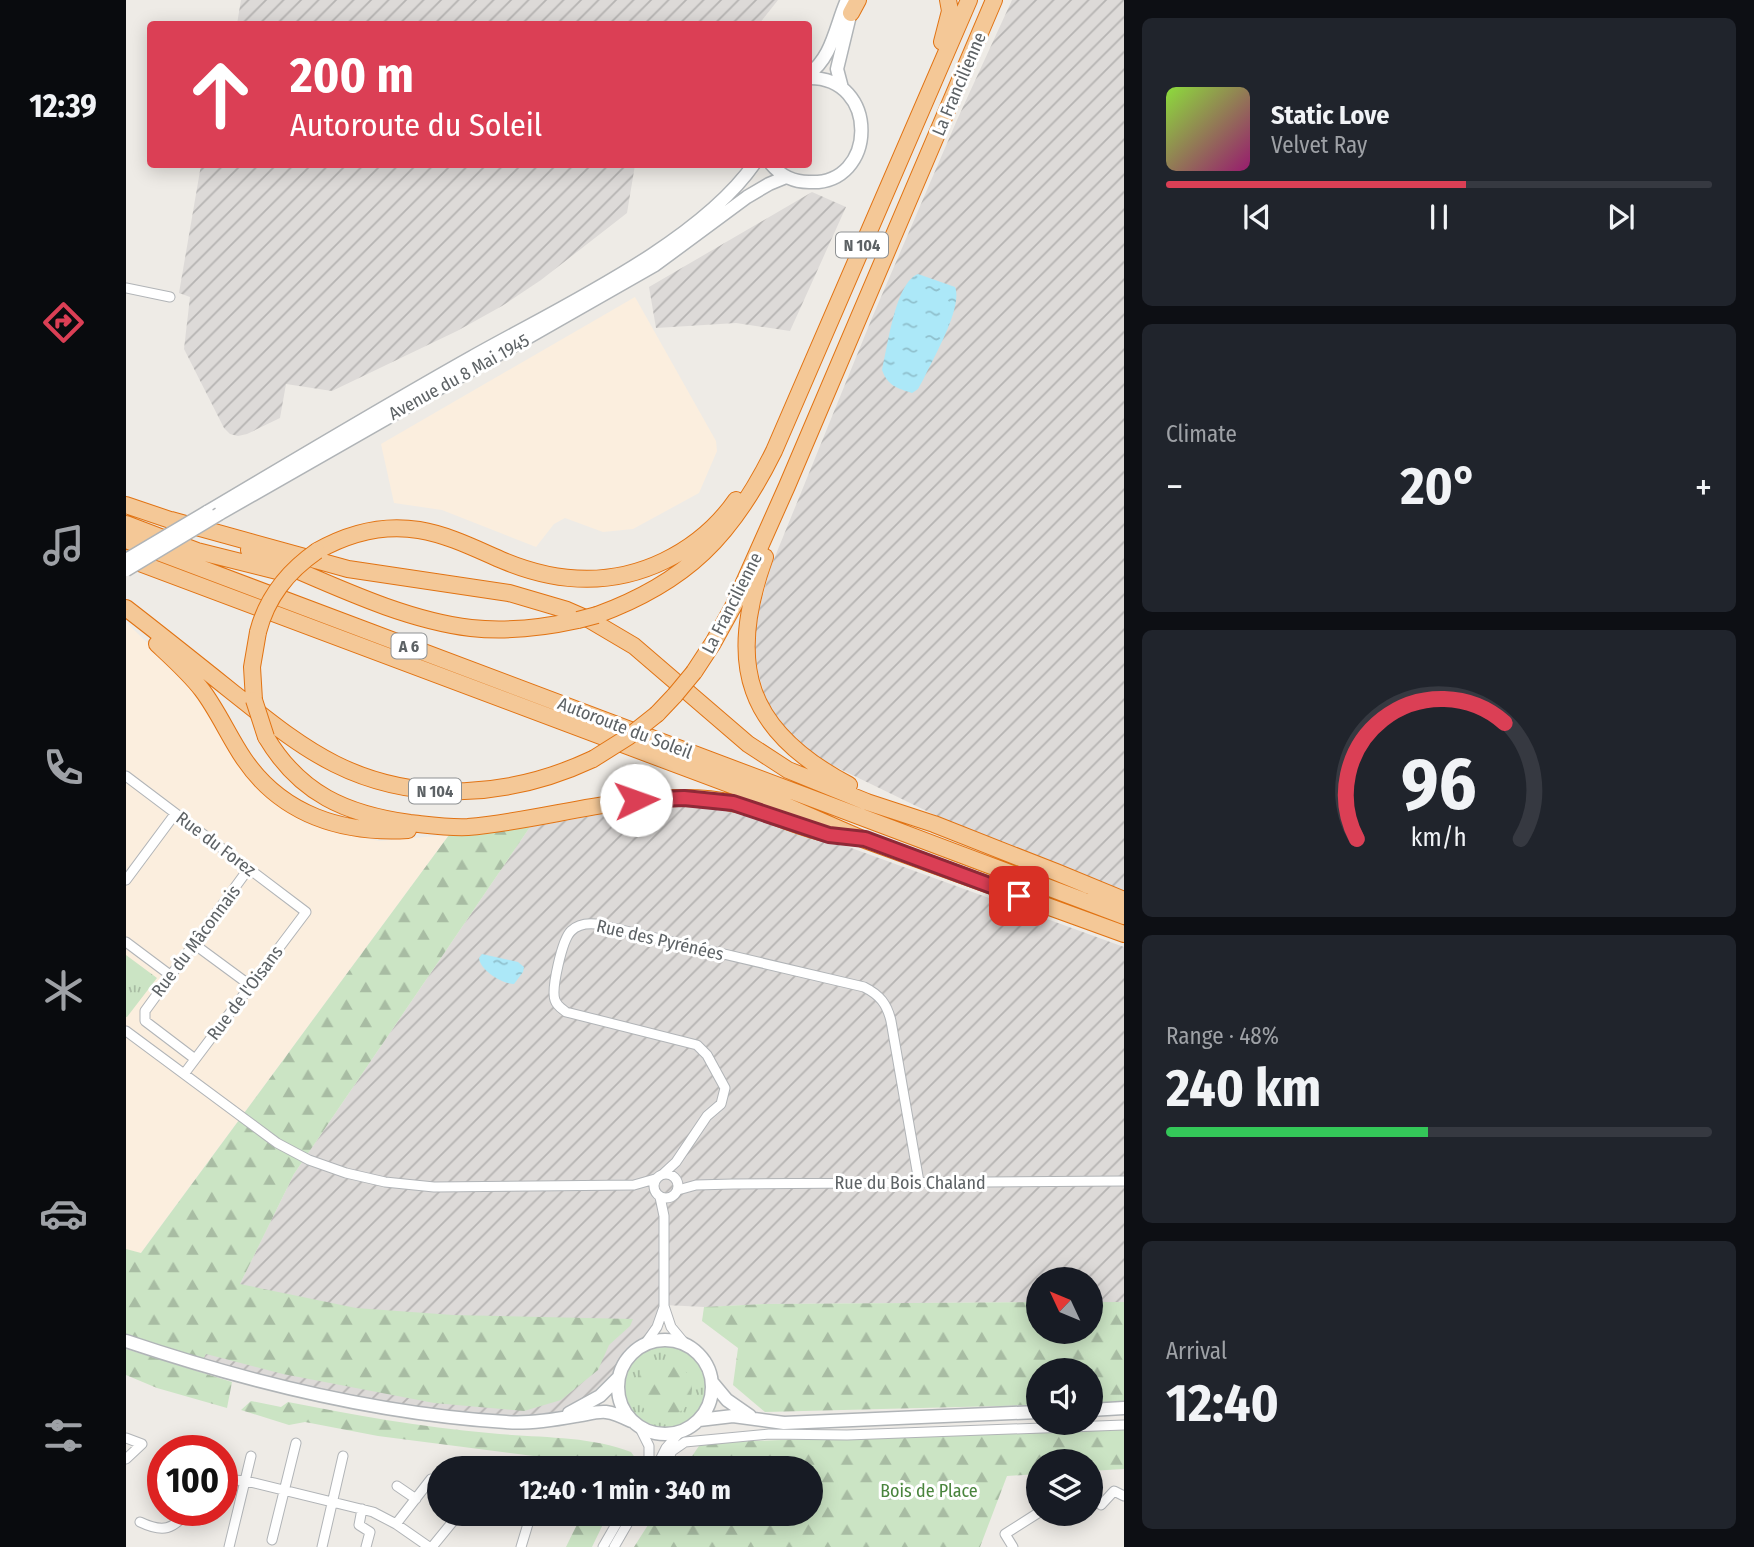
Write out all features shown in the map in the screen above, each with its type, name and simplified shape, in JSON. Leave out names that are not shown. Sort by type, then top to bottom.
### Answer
[{"type":"highway","points":[[941,64],[942,43],[950,11],[948,0]]},
{"type":"highway","name":"La Francilienne","points":[[126,505],[261,555],[334,587],[413,614],[471,628],[517,630],[578,620],[597,615],[659,587],[707,550],[745,504],[774,451],[968,0]]},
{"type":"highway","name":"La Francilienne","points":[[126,608],[284,733],[337,765],[372,778],[433,790],[481,791],[527,783],[593,759],[628,737],[656,714],[694,672],[734,605],[994,0]]},
{"type":"highway","points":[[454,828],[381,818],[338,805],[314,792],[295,776],[278,756],[266,737],[254,700],[252,667],[264,612],[279,585],[301,562],[317,551],[356,533],[402,528],[447,537],[547,575],[592,580],[619,576],[654,566],[701,538],[729,510],[756,468],[774,451]]},
{"type":"highway","points":[[787,486],[788,497],[759,574],[747,632],[748,668],[760,704],[780,736],[811,764],[849,786],[934,824],[1124,900]]},
{"type":"highway","points":[[171,520],[348,569],[509,593],[567,610],[634,646],[739,737],[775,762],[818,783],[934,824]]},
{"type":"highway","points":[[126,524],[197,551],[334,587]]},
{"type":"highway","name":"Autoroute du Soleil","points":[[126,540],[1124,916]]},
{"type":"highway","name":"Autoroute du Soleil","points":[[126,559],[782,804],[865,839],[1124,934]]},
{"type":"highway","points":[[126,617],[180,665],[201,689],[253,771],[271,791],[289,805],[326,822],[367,830],[454,828],[510,822],[636,800],[684,798],[733,803],[829,835],[865,839]]},
{"type":"main road","points":[[812,73],[826,55],[850,4]]},
{"type":"main road","points":[[842,88],[837,69],[850,4]]},
{"type":"main road","points":[[776,168],[786,177],[814,183],[828,180],[846,169],[858,152],[863,124],[852,98],[830,81],[812,77]]},
{"type":"main road","name":"Avenue du 8 Mai 1945","points":[[126,570],[213,513],[443,374],[627,270],[694,223],[743,180],[751,168]]},
{"type":"main road","name":"Avenue du 8 Mai 1945","points":[[126,559],[655,265],[747,197],[786,177]]},
{"type":"main road","points":[[126,1341],[247,1378],[334,1398],[421,1413],[509,1423],[550,1420],[600,1412],[618,1415],[659,1434],[679,1433],[699,1420],[708,1407],[712,1381],[706,1363],[686,1345],[665,1340],[645,1344],[630,1356],[619,1377],[607,1390],[578,1409],[550,1420]]},
{"type":"main road","points":[[619,1377],[620,1402],[636,1424]]},
{"type":"main road","points":[[712,1381],[727,1400],[760,1421]]},
{"type":"main road","points":[[1103,1409],[1124,1408]]},
{"type":"main road","points":[[699,1420],[733,1416],[784,1423],[1026,1413]]},
{"type":"street","points":[[126,288],[170,297]]},
{"type":"street","name":"Rue du Forez","points":[[126,776],[306,912]]},
{"type":"street","points":[[126,880],[175,814]]},
{"type":"street","name":"Rue du Mâconnais","points":[[195,1059],[145,1021],[144,1014],[249,868]]},
{"type":"street","name":"Rue de l'Oisans","points":[[184,1074],[306,912]]},
{"type":"street","name":"Rue des Pyrénées","points":[[659,1177],[676,1163],[700,1124],[724,1098],[725,1088],[704,1051],[697,1045],[566,1012],[558,1006],[554,998],[554,988],[565,941],[568,934],[578,926],[596,924],[872,991],[884,1001],[891,1021],[919,1182]]},
{"type":"street","points":[[126,942],[170,975]]},
{"type":"street","points":[[194,944],[251,986]]},
{"type":"street","points":[[126,1031],[277,1143],[309,1160],[346,1173],[385,1182],[434,1187],[634,1185],[659,1177],[657,1194],[664,1216],[664,1306],[657,1327],[645,1344]]},
{"type":"street","points":[[664,1216],[676,1186],[676,1163]]},
{"type":"street","name":"Rue du Bois Chaland","points":[[659,1177],[668,1173],[676,1186],[1124,1181]]},
{"type":"street","points":[[634,1185],[657,1194],[676,1186]]},
{"type":"street","points":[[664,1306],[671,1327],[686,1345]]},
{"type":"street","points":[[636,1424],[649,1446],[649,1456]]},
{"type":"street","points":[[670,1456],[672,1451],[685,1442],[768,1434],[847,1435],[1124,1425]]},
{"type":"street","points":[[662,1456],[679,1433]]},
{"type":"street","points":[[126,1438],[142,1444],[126,1459]]},
{"type":"street","points":[[272,1540],[296,1443]]},
{"type":"street","points":[[229,1547],[251,1456]]},
{"type":"street","points":[[322,1547],[344,1456]]},
{"type":"street","points":[[238,1480],[380,1514],[430,1547],[449,1526]]},
{"type":"street","points":[[396,1524],[427,1484]]},
{"type":"street","points":[[397,1486],[416,1499]]},
{"type":"street","points":[[1103,1503],[1114,1490],[1124,1496]]},
{"type":"street","points":[[362,1509],[359,1525],[370,1532],[366,1547]]},
{"type":"street","points":[[1013,1547],[1005,1534],[1026,1521]]},
{"type":"street","points":[[140,1522],[147,1526]]},
{"type":"street","points":[[148,1526],[154,1529],[172,1526]]},
{"type":"street","points":[[521,1547],[527,1526]]},
{"type":"street","points":[[603,1547],[615,1526]]},
{"type":"street","points":[[614,1547],[626,1526]]},
{"type":"shaded area","points":[[241,0],[778,0],[761,21],[238,21]]},
{"type":"shaded area","points":[[1012,0],[1124,0],[1124,893],[941,818],[807,753],[783,730],[767,702],[754,649],[757,617],[770,569],[872,318]]},
{"type":"shaded area","points":[[200,168],[634,168],[627,213],[541,280],[457,331],[332,391],[286,384],[280,418],[247,434],[230,434],[224,428],[184,349],[190,297],[179,293]]},
{"type":"shaded area","points":[[812,192],[846,207],[790,331],[736,323],[656,328],[649,287]]},
{"type":"shaded area","points":[[635,297],[716,441],[717,451],[699,493],[633,529],[603,532],[565,518],[554,524],[536,547],[442,510],[394,503],[381,444]]},
{"type":"shaded area","points":[[126,622],[202,697],[254,783],[272,801],[304,823],[379,841],[449,835],[126,1273]]},
{"type":"shaded area","points":[[696,805],[727,809],[810,833],[1124,947],[1124,1302],[1103,1302],[1103,1267],[1026,1267],[1026,1302],[704,1307],[665,1305],[645,1344],[628,1356],[607,1390],[550,1419],[420,1412],[201,1363],[294,1174],[530,827],[648,806]]},
{"type":"green space","points":[[530,827],[294,1174],[240,1284],[356,1308],[453,1315],[633,1319],[630,1326],[609,1345],[598,1370],[561,1400],[524,1411],[434,1403],[283,1374],[206,1354],[201,1363],[126,1339],[126,1249],[141,1253],[449,835]]},
{"type":"green space","points":[[126,955],[157,978],[127,1017],[126,1017]]},
{"type":"green space","points":[[1026,1302],[1026,1344],[1103,1344],[1103,1302],[1124,1302],[1124,1401],[1103,1402],[1103,1358],[1026,1358],[1026,1405],[765,1412],[733,1385],[738,1348],[702,1321],[704,1307]]},
{"type":"green space","points":[[658,1346],[674,1346],[689,1353],[700,1364],[707,1379],[704,1403],[695,1416],[674,1428],[658,1428],[643,1421],[632,1410],[625,1395],[625,1379],[632,1364],[643,1353]]},
{"type":"green space","points":[[126,1349],[232,1382],[227,1408],[157,1388],[126,1375]]},
{"type":"green space","points":[[659,1361],[669,1361],[684,1369],[690,1378],[690,1400],[684,1409],[669,1417],[659,1417],[641,1405],[636,1394],[636,1384],[648,1366]]},
{"type":"green space","points":[[251,1401],[281,1407],[288,1402],[438,1427],[597,1443],[631,1452],[634,1456],[534,1456],[378,1436],[305,1422],[289,1425],[241,1410]]},
{"type":"green space","name":"Bois de Place","points":[[1124,1427],[1124,1469],[1103,1470],[1103,1449],[1026,1449],[1026,1475],[1007,1476],[980,1547],[634,1547],[647,1526],[823,1526],[823,1456],[692,1456],[701,1443],[1026,1431],[1026,1435],[1103,1435],[1103,1428]]},
{"type":"green space","points":[[576,1526],[602,1526],[592,1547],[566,1547]]},
{"type":"water","points":[[918,274],[955,287],[956,296],[955,307],[940,345],[918,389],[912,393],[890,383],[882,370],[898,302],[910,280]]},
{"type":"water","points":[[482,954],[518,962],[524,967],[523,972],[514,984],[504,982],[483,967],[479,958]]},
{"type":"route","points":[[636,800],[684,798],[733,803],[829,835],[865,839],[1019,896]]}]
